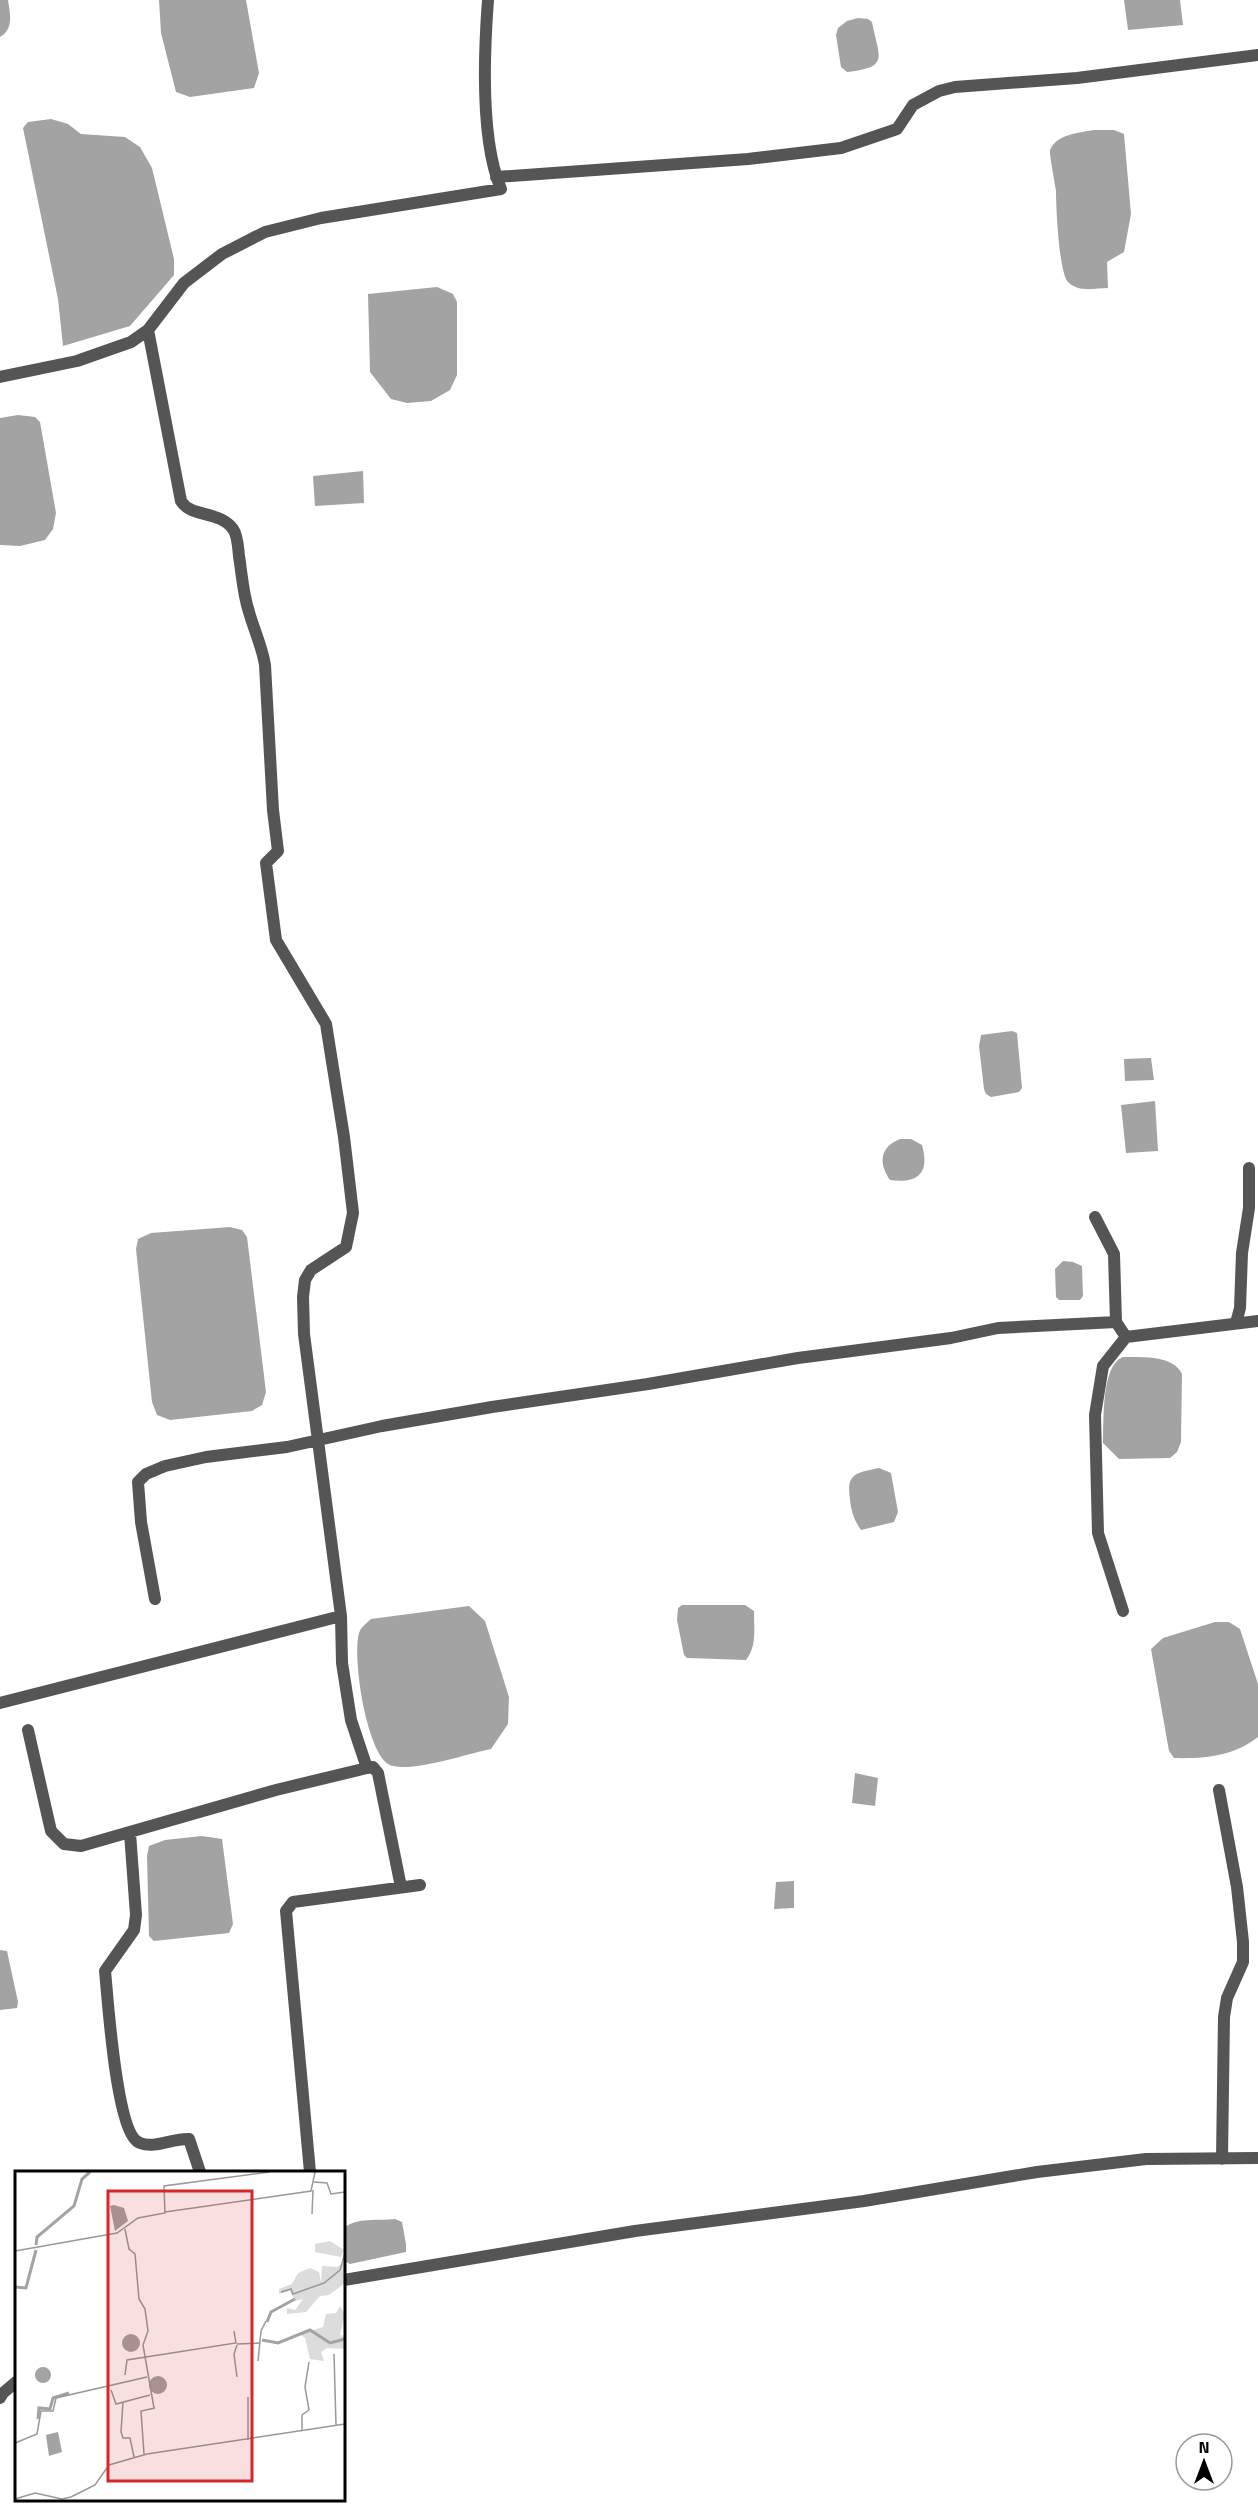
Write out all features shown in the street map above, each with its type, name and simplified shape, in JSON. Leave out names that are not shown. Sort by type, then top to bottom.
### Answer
[{"type":"street","points":[[0,377],[77,361],[131,342],[148,330],[184,283],[222,254],[265,231],[321,218],[501,189],[496,177],[487,129],[485,34],[488,0]]},
{"type":"street","points":[[496,177],[748,159],[841,148],[897,129],[913,105],[939,91],[955,87],[1077,78],[1258,55]]},
{"type":"street","points":[[148,330],[181,501],[191,510],[225,521],[234,531],[237,542],[249,613],[263,650],[265,665],[273,810],[278,851],[266,863],[276,940],[326,1024],[344,1137],[353,1213],[348,1238],[346,1247],[311,1270],[305,1280],[304,1334],[341,1616],[342,1663],[351,1720],[367,1768]]},
{"type":"street","points":[[1236,1323],[1240,1308],[1242,1253],[1249,1208],[1249,1168]]},
{"type":"street","points":[[1095,1216],[1114,1254],[1116,1322],[1126,1337]]},
{"type":"street","points":[[1123,1611],[1098,1533],[1095,1415],[1103,1366],[1126,1337],[1258,1321]]},
{"type":"street","points":[[155,1599],[141,1522],[138,1482],[146,1474],[165,1466],[206,1456],[287,1447],[481,1408],[648,1384],[798,1358],[951,1338],[998,1328],[1116,1322]]},
{"type":"street","points":[[0,1703],[341,1616]]},
{"type":"street","points":[[28,1730],[51,1831],[57,1839],[72,1846],[81,1846],[130,1833],[276,1790],[373,1767],[378,1773],[400,1887]]},
{"type":"street","points":[[1219,1790],[1237,1887],[1243,1942],[1243,1962],[1227,1998],[1224,2017],[1222,2159]]},
{"type":"street","points":[[130,1833],[136,1915],[134,1929],[105,1971],[119,2094],[131,2137],[137,2143],[147,2145],[189,2139],[200,2171]]},
{"type":"street","points":[[309,2171],[286,1911],[293,1902],[420,1885]]},
{"type":"street","points":[[345,2280],[635,2230],[806,2209],[1037,2172],[1146,2159],[1258,2158]]},
{"type":"street","points":[[0,2398],[15,2383]]},
{"type":"shaded area","points":[[0,0],[8,0],[10,16],[7,30],[0,37]]},
{"type":"shaded area","points":[[159,0],[246,0],[259,73],[254,88],[190,97],[176,92],[161,33]]},
{"type":"shaded area","points":[[1124,0],[1180,0],[1183,25],[1128,30]]},
{"type":"shaded area","points":[[858,18],[872,22],[879,52],[878,59],[870,67],[847,72],[841,67],[836,35],[838,28],[847,21]]},
{"type":"shaded area","points":[[51,119],[68,124],[81,134],[125,137],[140,147],[152,168],[174,259],[174,275],[130,326],[63,346],[58,299],[23,128],[28,122]]},
{"type":"shaded area","points":[[1094,130],[1114,130],[1124,134],[1131,214],[1124,252],[1107,262],[1108,288],[1087,289],[1077,288],[1068,282],[1062,266],[1050,150],[1063,137]]},
{"type":"shaded area","points":[[437,287],[453,294],[457,302],[457,375],[450,390],[431,401],[407,403],[391,399],[370,372],[368,294]]},
{"type":"shaded area","points":[[18,415],[35,417],[40,422],[56,513],[53,529],[45,540],[20,546],[0,545],[0,418]]},
{"type":"shaded area","points":[[363,471],[364,503],[315,506],[313,476]]},
{"type":"shaded area","points":[[1012,1031],[1017,1033],[1022,1088],[1019,1092],[991,1097],[984,1089],[979,1046],[981,1035]]},
{"type":"shaded area","points":[[1151,1058],[1154,1080],[1125,1081],[1124,1059]]},
{"type":"shaded area","points":[[1155,1101],[1158,1151],[1126,1153],[1121,1105]]},
{"type":"shaded area","points":[[900,1139],[911,1139],[922,1145],[923,1169],[915,1178],[890,1180],[884,1168],[883,1156],[888,1146]]},
{"type":"shaded area","points":[[230,1227],[242,1230],[247,1237],[266,1392],[262,1405],[252,1411],[170,1420],[157,1415],[152,1402],[136,1249],[138,1239],[151,1233]]},
{"type":"shaded area","points":[[1063,1261],[1082,1266],[1083,1296],[1080,1300],[1059,1300],[1056,1297],[1055,1269]]},
{"type":"shaded area","points":[[1123,1357],[1165,1360],[1172,1363],[1182,1374],[1181,1442],[1177,1452],[1170,1458],[1119,1459],[1103,1443],[1107,1382],[1116,1362]]},
{"type":"shaded area","points":[[879,1468],[891,1473],[898,1512],[894,1522],[861,1530],[856,1523],[850,1503],[851,1479],[859,1473]]},
{"type":"shaded area","points":[[682,1605],[745,1605],[754,1611],[753,1643],[750,1655],[746,1660],[687,1658],[684,1655],[677,1620],[678,1608]]},
{"type":"shaded area","points":[[469,1606],[485,1621],[509,1697],[508,1724],[491,1749],[423,1765],[396,1767],[388,1764],[373,1741],[367,1722],[357,1661],[360,1631],[371,1619]]},
{"type":"shaded area","points":[[1215,1622],[1229,1622],[1240,1629],[1258,1684],[1258,1737],[1239,1748],[1218,1755],[1174,1758],[1169,1751],[1151,1649],[1163,1638]]},
{"type":"shaded area","points":[[855,1773],[878,1778],[875,1806],[852,1803]]},
{"type":"shaded area","points":[[202,1836],[222,1839],[233,1924],[229,1933],[154,1941],[149,1936],[147,1856],[149,1846],[165,1840]]},
{"type":"shaded area","points":[[794,1881],[794,1908],[774,1909],[776,1882]]},
{"type":"shaded area","points":[[0,1950],[7,1951],[18,2002],[17,2008],[0,2010]]},
{"type":"shaded area","points":[[395,2219],[402,2222],[406,2252],[350,2264],[345,2262],[345,2227],[361,2221]]}]
